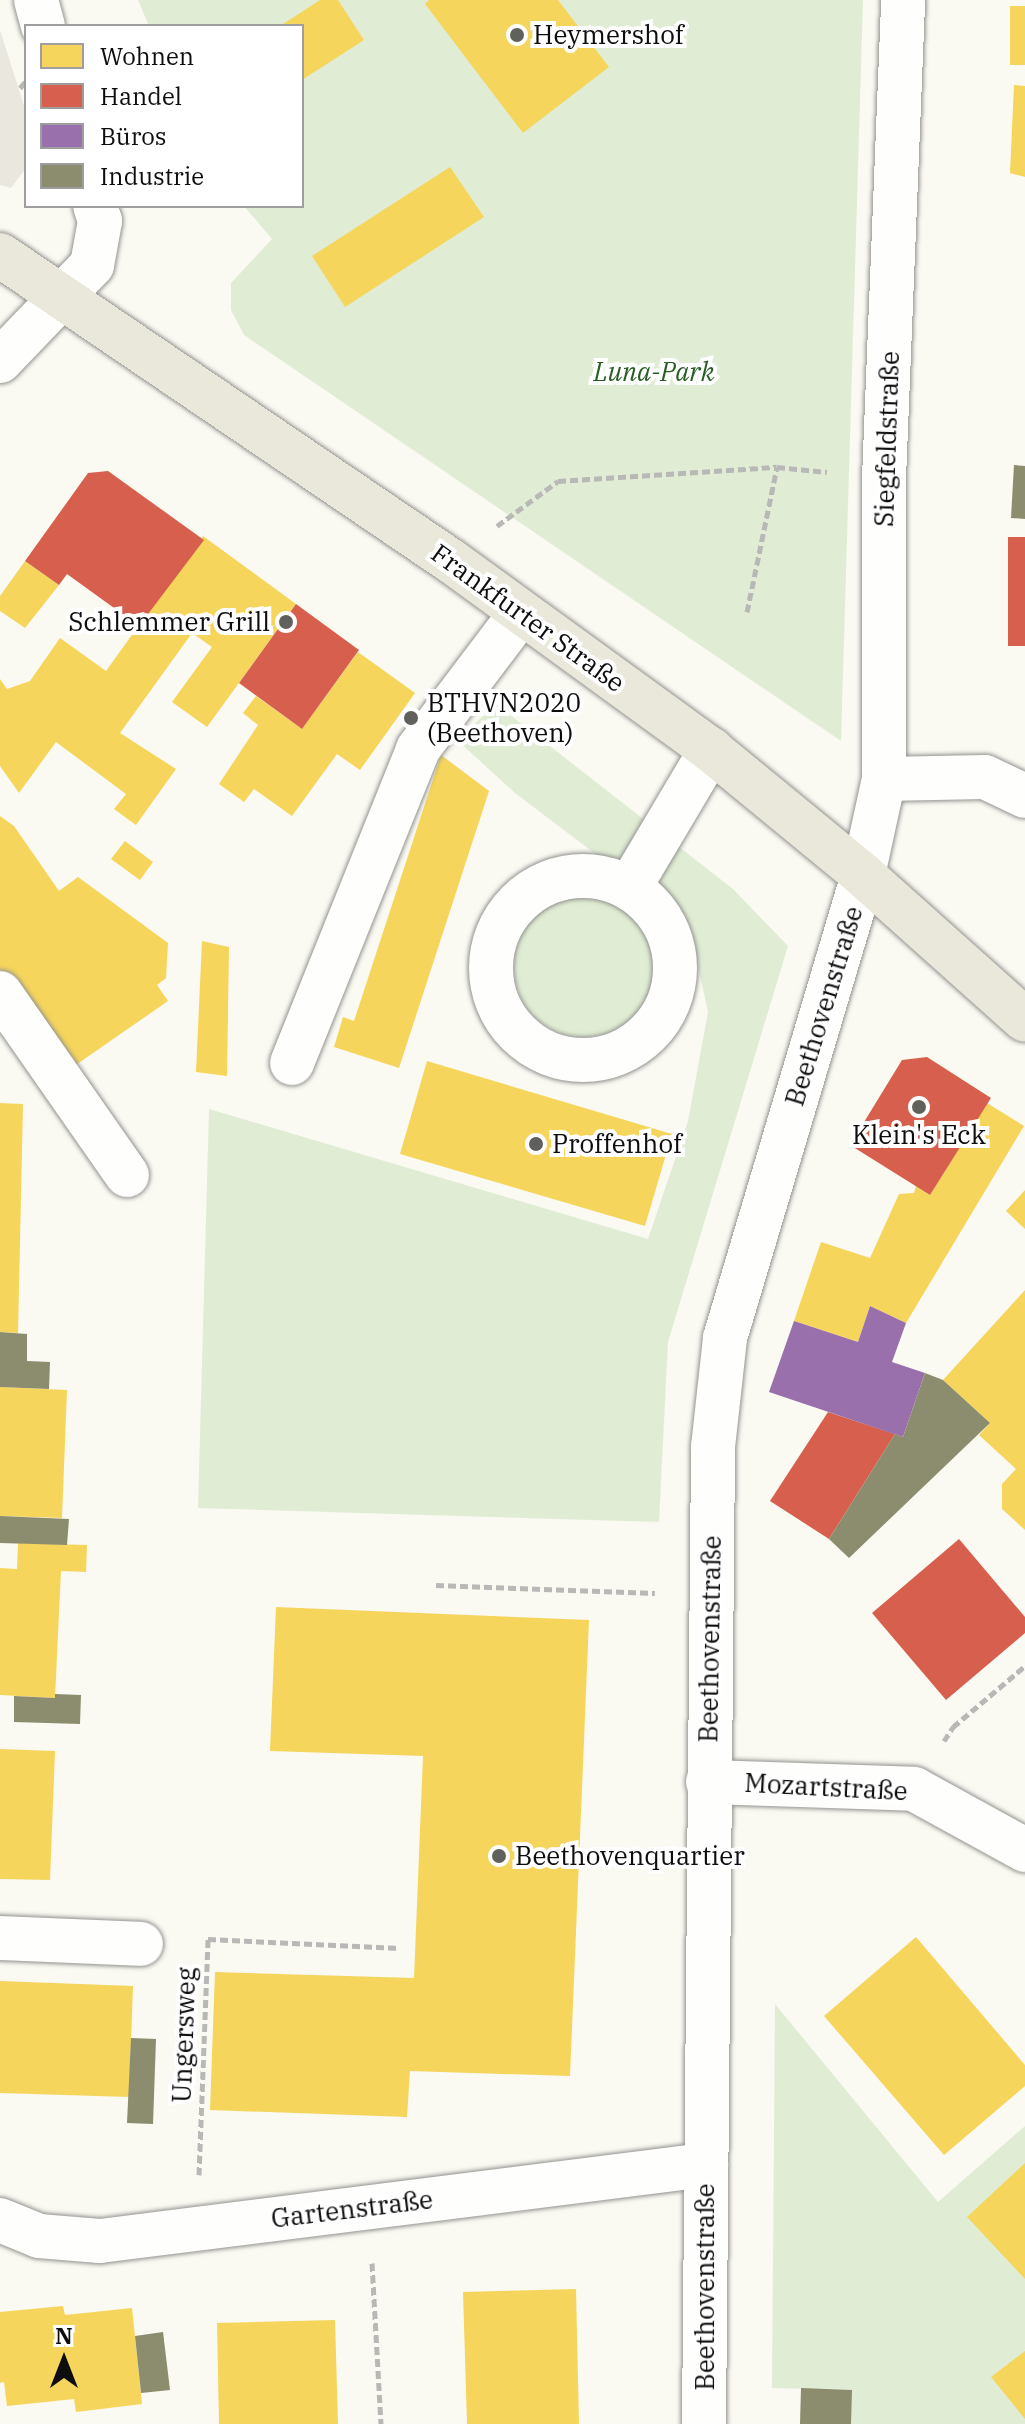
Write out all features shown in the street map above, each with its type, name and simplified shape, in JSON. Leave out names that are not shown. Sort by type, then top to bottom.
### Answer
[{"type":"main road","name":"Frankfurter Straße","points":[[0,255],[451,561],[711,750],[863,875],[1025,1020]]},
{"type":"street","points":[[36,0],[42,24]]},
{"type":"street","name":"Siegfeldstraße","points":[[863,875],[884,779],[884,478],[903,0]]},
{"type":"street","points":[[0,361],[66,297],[92,265],[100,221],[96,208]]},
{"type":"street","points":[[292,1063],[418,749],[520,614]]},
{"type":"street","points":[[629,888],[711,750]]},
{"type":"street","points":[[884,779],[985,777],[1025,796]]},
{"type":"street","name":"Beethovenstraße","points":[[704,2424],[713,1447],[725,1338],[863,875]]},
{"type":"street","points":[[602,877],[629,888],[657,915],[674,951],[675,978],[654,1027],[610,1056],[583,1060],[531,1045],[504,1013],[491,974],[493,945],[505,920],[523,898],[547,883],[602,877]]},
{"type":"street","points":[[0,993],[127,1175]]},
{"type":"street","name":"Mozartstraße","points":[[708,1782],[914,1789],[1013,1839],[1025,1850]]},
{"type":"street","points":[[0,1938],[141,1944]]},
{"type":"street","name":"Gartenstraße","points":[[0,2220],[39,2236],[100,2241],[706,2165]]},
{"type":"path","points":[[20,88],[24,83]]},
{"type":"path","points":[[451,561],[558,481],[777,467],[884,478]]},
{"type":"path","points":[[747,612],[777,467]]},
{"type":"path","points":[[436,1585],[711,1595]]},
{"type":"path","points":[[914,1789],[953,1727],[1025,1666]]},
{"type":"path","name":"Ungersweg","points":[[197,2227],[208,1939],[400,1948]]},
{"type":"path","points":[[370,2206],[381,2424]]},
{"type":"green space","name":"Luna-Park","points":[[138,0],[863,0],[841,741],[244,335],[231,310],[231,283],[272,239],[246,208],[304,208],[304,24],[148,24]]},
{"type":"green space","points":[[496,704],[733,889],[788,946],[668,1342],[659,1522],[198,1508],[209,1109],[648,1239],[688,1121],[708,1012],[689,925],[515,793],[457,740]]},
{"type":"green space","points":[[584,897],[611,902],[634,917],[649,940],[654,967],[649,994],[634,1017],[611,1032],[584,1037],[557,1032],[534,1017],[519,994],[514,967],[519,940],[534,917],[557,902]]},
{"type":"green space","points":[[775,2004],[938,2202],[1025,2126],[1025,2424],[851,2424],[851,2390],[772,2388]]},
{"type":"shaded area","points":[[0,30],[24,106],[24,171],[11,188],[0,185]]},
{"type":"building: Wohnen","points":[[320,0],[338,0],[364,40],[304,79],[304,24],[283,24]]},
{"type":"building: Wohnen","name":"Heymershof","points":[[429,0],[558,0],[609,67],[523,133],[425,4]]},
{"type":"building: Wohnen","points":[[1010,6],[1025,6],[1025,65],[1010,65]]},
{"type":"building: Wohnen","points":[[1014,85],[1025,86],[1025,177],[1010,173]]},
{"type":"building: Wohnen","points":[[450,167],[484,217],[345,307],[312,256]]},
{"type":"building: Wohnen","points":[[203,536],[296,604],[207,727],[172,702],[212,647],[192,633],[120,733],[176,769],[136,825],[114,809],[126,794],[56,742],[19,793],[0,766],[0,679],[7,689],[30,681],[60,638],[106,671]]},
{"type":"building: Wohnen","points":[[25,561],[59,585],[25,628],[0,611],[0,596]]},
{"type":"building: Wohnen","points":[[358,652],[415,693],[360,770],[337,754],[292,816],[254,789],[244,802],[219,784],[258,725],[243,713],[256,696],[302,729]]},
{"type":"building: Wohnen","points":[[441,755],[489,791],[399,1068],[334,1047],[343,1017],[354,1021]]},
{"type":"building: Wohnen","points":[[0,816],[14,826],[59,891],[78,877],[168,943],[166,978],[157,985],[168,1001],[70,1069],[0,970]]},
{"type":"building: Wohnen","points":[[125,841],[153,862],[140,880],[111,859]]},
{"type":"building: Wohnen","points":[[202,941],[229,947],[227,1076],[196,1072]]},
{"type":"building: Wohnen","name":"Proffenhof","points":[[427,1061],[672,1134],[645,1226],[400,1154]]},
{"type":"building: Wohnen","points":[[0,1103],[23,1104],[18,1333],[0,1332]]},
{"type":"building: Wohnen","points":[[987,1103],[1024,1126],[906,1323],[870,1306],[858,1342],[794,1321],[821,1242],[870,1258],[899,1194],[914,1193],[916,1186],[930,1195]]},
{"type":"building: Wohnen","points":[[1025,1190],[1025,1229],[1006,1211]]},
{"type":"building: Wohnen","points":[[1025,1290],[1025,1530],[1002,1509],[1002,1484],[1016,1469],[979,1435],[990,1423],[943,1380]]},
{"type":"building: Wohnen","points":[[0,1387],[67,1390],[62,1518],[0,1516]]},
{"type":"building: Wohnen","points":[[18,1543],[87,1545],[86,1572],[61,1571],[55,1698],[0,1695],[0,1568],[17,1569]]},
{"type":"building: Wohnen","points":[[276,1607],[589,1620],[570,2076],[410,2071],[407,2117],[210,2110],[215,1972],[414,1978],[423,1756],[270,1751]]},
{"type":"building: Wohnen","points":[[0,1749],[55,1751],[50,1880],[0,1879]]},
{"type":"building: Wohnen","points":[[916,1937],[1025,2065],[1025,2086],[944,2155],[824,2016]]},
{"type":"building: Wohnen","points":[[0,1981],[133,1986],[129,2097],[0,2093]]},
{"type":"building: Wohnen","points":[[1025,2163],[1025,2279],[967,2217]]},
{"type":"building: Wohnen","points":[[576,2289],[579,2424],[467,2424],[463,2292]]},
{"type":"building: Wohnen","points":[[63,2306],[65,2315],[132,2308],[142,2404],[76,2412],[74,2399],[7,2406],[4,2382],[0,2383],[0,2312]]},
{"type":"building: Wohnen","points":[[335,2320],[338,2424],[219,2424],[217,2323]]},
{"type":"building: Wohnen","points":[[1025,2351],[1025,2419],[991,2377]]},
{"type":"building: Handel","points":[[108,471],[204,540],[139,626],[67,574],[59,585],[25,561],[88,473]]},
{"type":"building: Handel","points":[[1008,537],[1025,537],[1025,646],[1008,646]]},
{"type":"building: Handel","points":[[296,604],[359,650],[302,729],[239,683]]},
{"type":"building: Handel","points":[[927,1057],[991,1098],[930,1195],[850,1145],[902,1060]]},
{"type":"building: Handel","points":[[828,1412],[895,1434],[829,1539],[770,1501]]},
{"type":"building: Handel","points":[[959,1539],[1025,1617],[1025,1633],[946,1700],[872,1613]]},
{"type":"building: Büros","points":[[870,1306],[906,1323],[892,1362],[925,1373],[903,1437],[769,1392],[794,1321],[858,1342]]},
{"type":"building: Industrie","points":[[1014,465],[1025,466],[1025,519],[1011,518]]},
{"type":"building: Industrie","points":[[0,1332],[27,1334],[27,1361],[50,1362],[49,1389],[0,1387]]},
{"type":"building: Industrie","points":[[925,1373],[943,1380],[990,1423],[849,1558],[829,1539],[895,1434],[903,1437]]},
{"type":"building: Industrie","points":[[0,1516],[69,1519],[67,1545],[0,1543]]},
{"type":"building: Industrie","points":[[55,1694],[81,1695],[80,1724],[14,1722],[14,1696],[55,1698]]},
{"type":"building: Industrie","points":[[131,2038],[156,2039],[153,2124],[127,2123]]},
{"type":"building: Industrie","points":[[163,2332],[170,2390],[141,2393],[135,2336]]},
{"type":"building: Industrie","points":[[801,2388],[852,2390],[851,2424],[800,2424]]},
{"type":"place","name":"Heymershof","points":[[517,35]]},
{"type":"place","name":"Schlemmer Grill","points":[[286,622]]},
{"type":"place","name":"BTHVN2020 (Beethoven)","points":[[411,718]]},
{"type":"place","name":"Klein's Eck","points":[[919,1107]]},
{"type":"place","name":"Proffenhof","points":[[536,1144]]},
{"type":"place","name":"Beethovenquartier","points":[[499,1856]]}]
